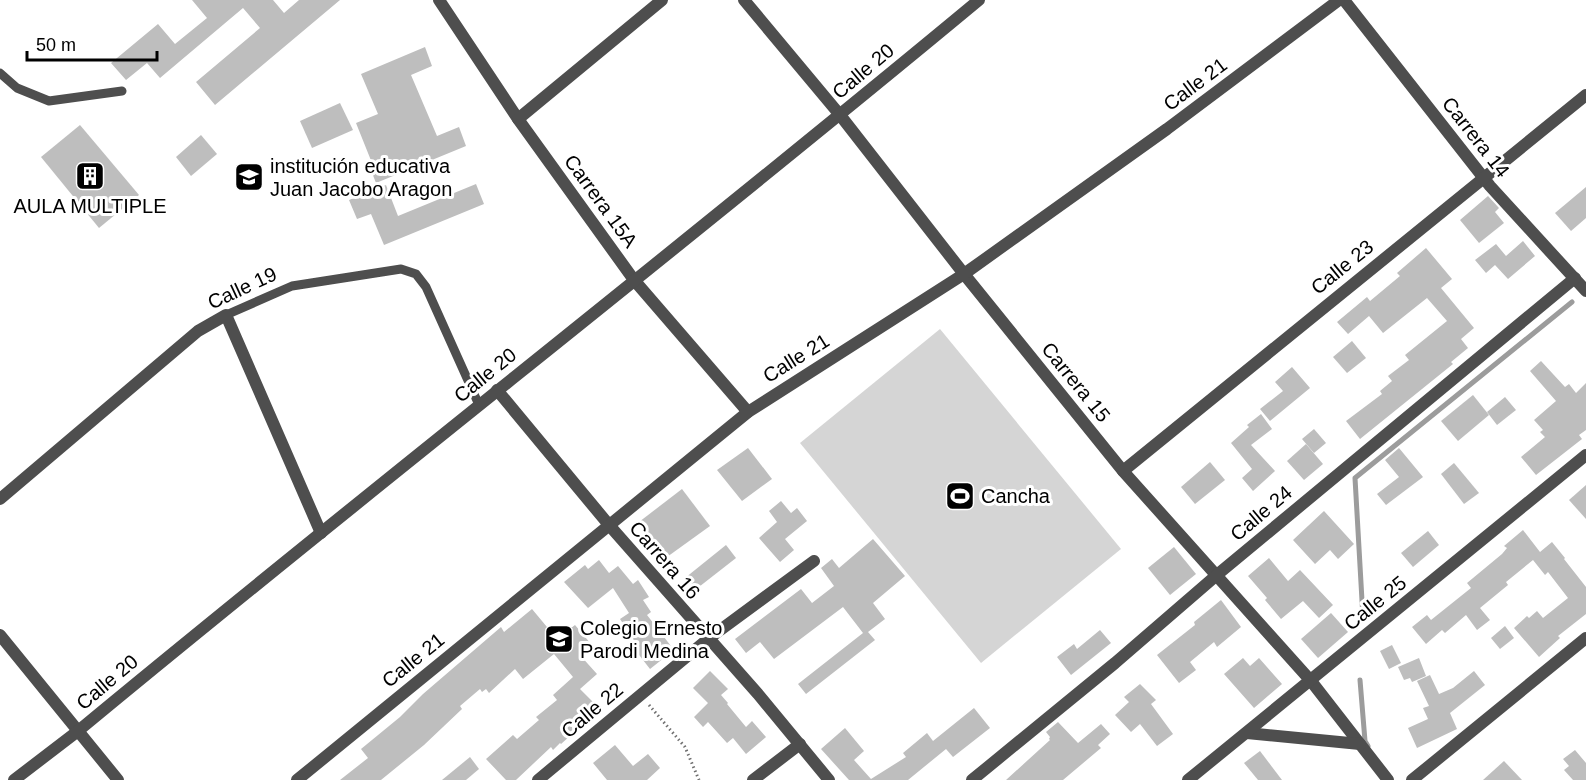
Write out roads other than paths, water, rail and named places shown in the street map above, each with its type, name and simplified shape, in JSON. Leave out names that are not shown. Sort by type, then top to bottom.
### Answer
[{"type":"street","name":"Carrera 15A","points":[[440,0],[518,119],[634,280],[748,412]]},
{"type":"street","points":[[518,119],[662,0]]},
{"type":"street","name":"Carrera 15","points":[[744,0],[840,116],[1123,471],[1218,574],[1311,681],[1388,780]]},
{"type":"street","name":"Calle 20","points":[[14,780],[78,731],[497,390],[840,116],[979,0]]},
{"type":"street","name":"Calle 21","points":[[297,780],[748,412],[964,274],[1167,129],[1339,0]]},
{"type":"street","name":"Carrera 14","points":[[1344,0],[1483,177],[1586,291]]},
{"type":"street","name":"Calle 23","points":[[1123,471],[1586,95]]},
{"type":"street","name":"Calle 24","points":[[972,780],[1116,663],[1218,574],[1575,278]]},
{"type":"street","points":[[226,315],[321,533]]},
{"type":"street","name":"Calle 19","points":[[0,498],[198,331],[226,315]]},
{"type":"street","name":"Carrera 16","points":[[497,390],[609,525],[829,780]]},
{"type":"street","name":"Calle 25","points":[[1188,780],[1586,455]]},
{"type":"street","name":"Calle 22","points":[[538,780],[708,639],[814,561]]},
{"type":"street","points":[[0,635],[118,780]]},
{"type":"street","points":[[1412,780],[1586,638]]},
{"type":"street","points":[[1247,733],[1360,744]]},
{"type":"street","points":[[753,780],[800,744]]},
{"type":"lane","points":[[0,73],[16,88],[49,101],[122,91]]},
{"type":"lane","name":"Calle 19","points":[[226,315],[292,286],[400,269],[416,274],[426,287],[479,405]]},
{"type":"waterway","points":[[1363,618],[1355,478],[1572,302]]},
{"type":"waterway","points":[[1360,680],[1365,741],[1368,746]]},
{"type":"place","name":"AULA MULTIPLE","points":[[90,176]]},
{"type":"place","name":"institución educativa Juan Jacobo Aragon","points":[[249,177]]},
{"type":"place","name":"Cancha","points":[[960,496]]},
{"type":"place","name":"Colegio Ernesto Parodi Medina","points":[[559,639]]}]
